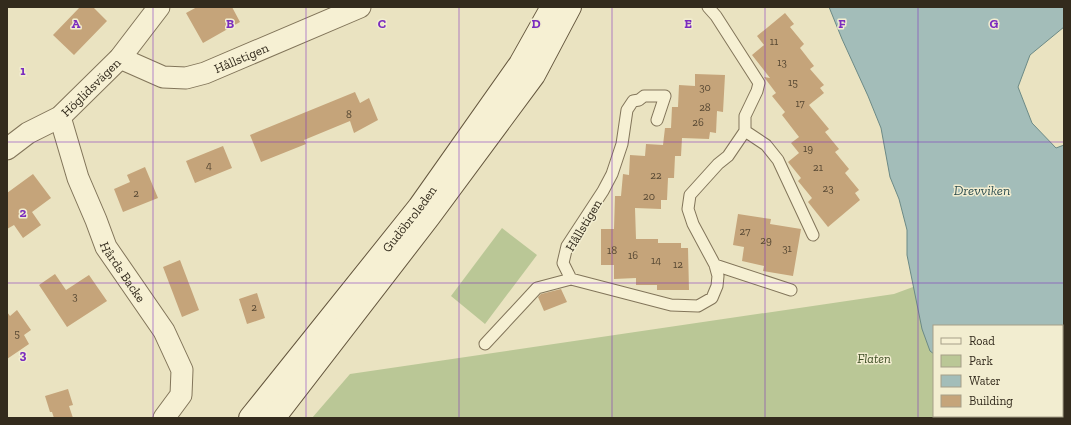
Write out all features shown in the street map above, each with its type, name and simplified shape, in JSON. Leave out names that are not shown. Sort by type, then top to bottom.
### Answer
[{"type":"main road","name":"Gudöbroleden","points":[[250,418],[419,207],[520,64],[552,7]]},
{"type":"main road","name":"Gudöbroleden","points":[[274,418],[429,217],[534,75],[570,7]]},
{"type":"street","name":"Höglidsvägen","points":[[7,148],[28,133],[60,117],[120,58],[159,7]]},
{"type":"street","name":"Hållstigen","points":[[120,58],[163,77],[186,78],[205,73],[360,7]]},
{"type":"street","name":"Hårds Backe","points":[[60,117],[78,178],[106,247],[164,331],[182,370],[181,395],[164,418]]},
{"type":"lane","points":[[485,344],[537,288],[571,279],[671,305],[698,306],[712,298],[717,286],[718,276],[715,265],[693,224],[688,209],[690,195],[718,164],[728,156],[745,131],[745,116],[757,91],[758,83],[716,16],[708,7]]},
{"type":"lane","name":"Hållstigen","points":[[571,279],[563,262],[567,246],[603,191],[612,174],[622,144],[627,110],[633,102],[644,96],[665,96],[657,120]]},
{"type":"lane","points":[[745,131],[766,145],[778,160],[813,235]]},
{"type":"lane","points":[[715,265],[791,290]]},
{"type":"green space","points":[[502,228],[537,255],[485,324],[451,296]]},
{"type":"green space","name":"Flaten","points":[[1024,246],[1064,305],[1064,418],[312,418],[350,374],[894,294]]},
{"type":"water","name":"Drevviken","points":[[829,7],[1064,7],[1064,27],[1030,55],[1018,87],[1032,123],[1056,148],[1064,145],[1064,418],[963,418],[1063,417],[1063,325],[933,325],[933,353],[930,351],[922,329],[907,255],[907,230],[899,199],[890,177],[881,128]]},
{"type":"building","points":[[80,7],[93,7],[107,21],[74,55],[53,35]]},
{"type":"building","points":[[197,7],[232,7],[240,22],[203,43],[186,13]]},
{"type":"building","points":[[785,13],[794,24],[790,27],[804,44],[800,48],[814,66],[810,69],[824,85],[820,88],[824,93],[809,105],[829,129],[825,132],[839,149],[835,152],[849,169],[845,173],[859,190],[855,193],[860,200],[828,227],[808,202],[812,198],[798,181],[801,178],[788,162],[799,153],[791,143],[799,137],[782,115],[785,112],[772,96],[776,93],[764,77],[770,78],[752,55],[764,45],[757,36]]},
{"type":"building","points":[[695,74],[725,75],[723,112],[717,111],[716,133],[710,132],[709,139],[682,138],[681,156],[675,156],[674,178],[668,178],[667,200],[661,200],[661,209],[635,208],[636,239],[658,239],[658,243],[681,243],[681,248],[688,248],[689,290],[657,290],[657,285],[636,285],[636,278],[614,279],[614,265],[601,265],[601,229],[614,229],[615,196],[621,196],[623,174],[629,175],[630,155],[645,156],[646,144],[663,145],[665,128],[671,128],[672,107],[678,107],[679,85],[695,86]]},
{"type":"building","points":[[355,92],[360,103],[369,98],[378,120],[354,133],[350,121],[304,140],[306,144],[261,162],[250,135]]},
{"type":"building","points":[[223,146],[232,168],[195,183],[186,161]]},
{"type":"building","points":[[145,167],[158,198],[123,212],[114,189],[130,182],[127,175]]},
{"type":"building","points":[[33,174],[51,198],[32,212],[41,225],[23,238],[14,225],[7,229],[7,193]]},
{"type":"building","points":[[738,214],[771,219],[770,224],[801,229],[793,276],[763,271],[764,266],[742,261],[744,247],[733,245]]},
{"type":"building","points":[[180,260],[199,310],[182,317],[163,267]]},
{"type":"building","points":[[55,274],[66,290],[89,275],[107,301],[67,327],[39,285]]},
{"type":"building","points":[[561,289],[567,302],[544,311],[538,297],[541,294]]},
{"type":"building","points":[[257,293],[265,318],[247,324],[239,299]]},
{"type":"building","points":[[17,310],[31,330],[24,335],[29,344],[7,359],[7,312],[10,316]]},
{"type":"building","points":[[68,389],[73,405],[69,406],[73,418],[54,418],[52,412],[50,412],[45,396]]}]
